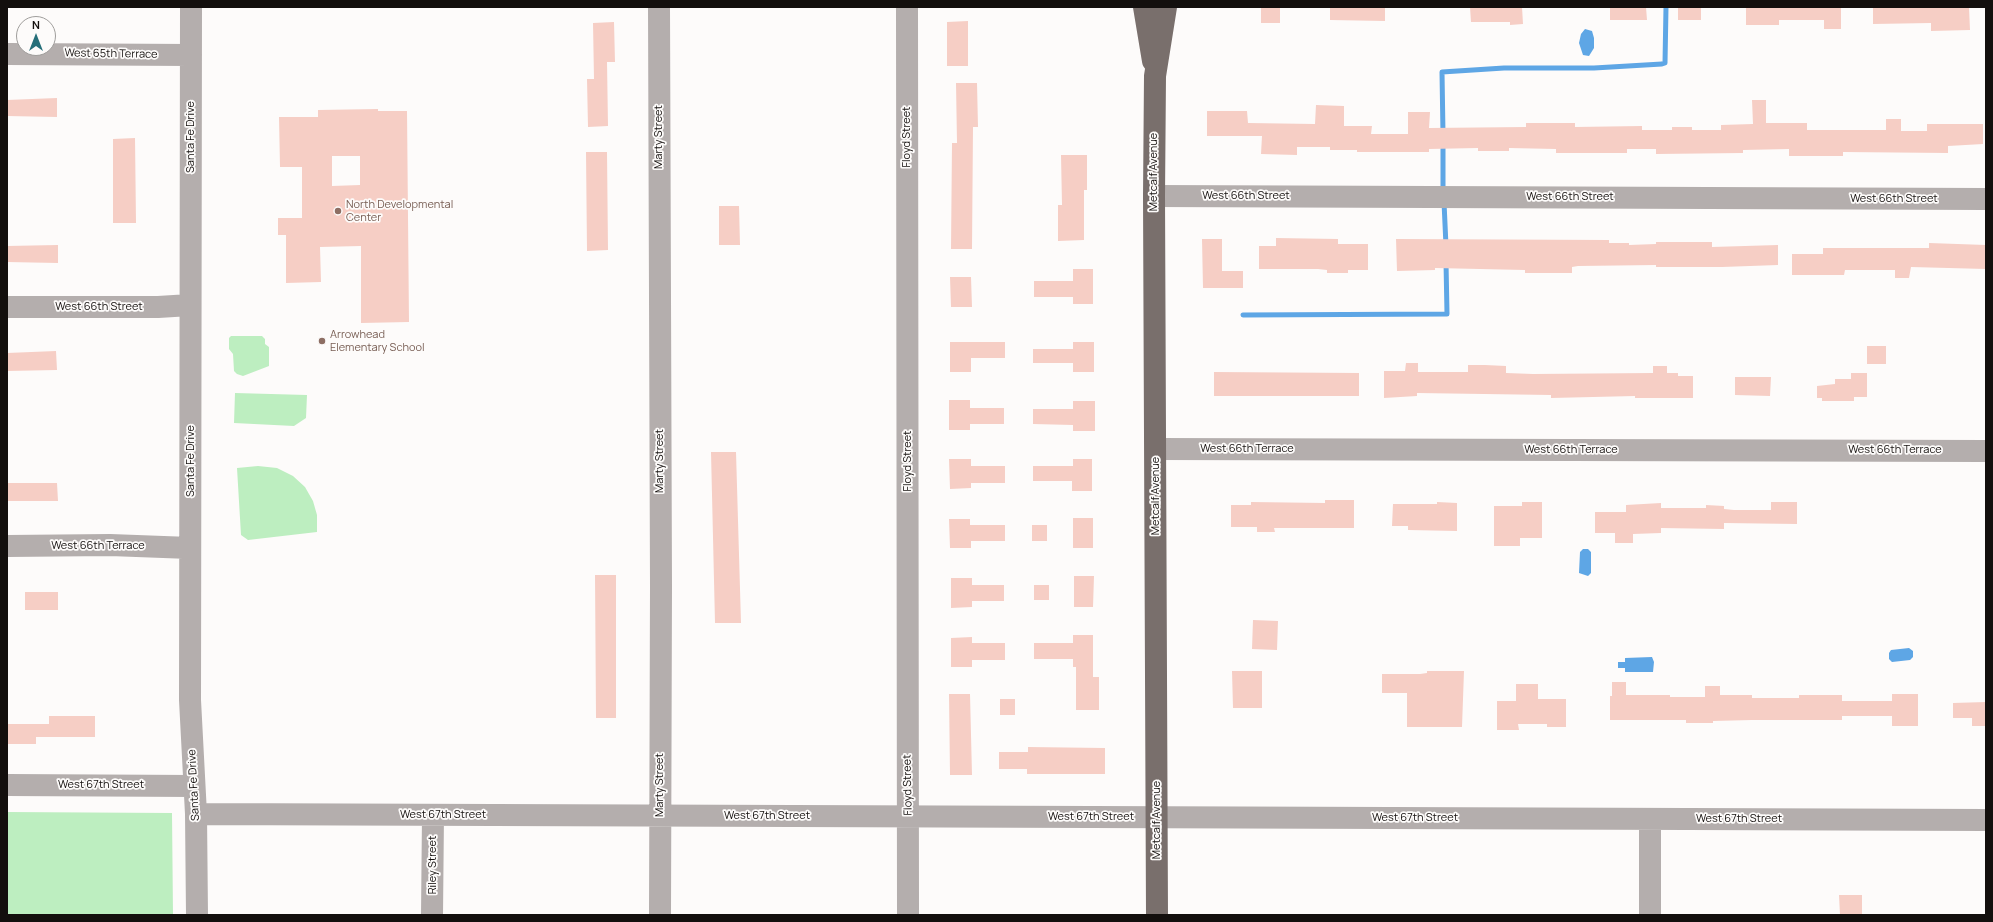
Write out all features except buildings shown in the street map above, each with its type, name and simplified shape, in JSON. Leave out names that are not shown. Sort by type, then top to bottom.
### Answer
[{"type":"main road","name":"Metcalf Avenue","points":[[1144,7],[1155,76]]},
{"type":"main road","name":"Metcalf Avenue","points":[[1157,915],[1154,196],[1155,76],[1166,7]]},
{"type":"street","name":"Santa Fe Drive","points":[[191,7],[190,700],[196,814],[197,915]]},
{"type":"street","name":"Marty Street","points":[[659,7],[660,915]]},
{"type":"street","name":"Floyd Street","points":[[907,7],[908,915]]},
{"type":"street","name":"West 65th Terrace","points":[[7,54],[191,55]]},
{"type":"street","name":"West 66th Street","points":[[1154,196],[1986,199]]},
{"type":"street","name":"West 66th Street","points":[[7,307],[158,307],[190,305]]},
{"type":"street","name":"West 66th Terrace","points":[[1156,449],[1986,451]]},
{"type":"street","name":"West 66th Terrace","points":[[7,546],[110,545],[190,548]]},
{"type":"street","name":"West 67th Street","points":[[7,785],[194,786]]},
{"type":"street","name":"West 67th Street","points":[[196,814],[1986,820]]},
{"type":"street","name":"Riley Street","points":[[432,915],[433,815]]},
{"type":"street","points":[[1650,819],[1650,915]]},
{"type":"green space","points":[[231,336],[262,336],[265,339],[265,344],[269,347],[269,366],[243,376],[237,374],[234,371],[233,354],[229,349],[229,338]]},
{"type":"green space","points":[[235,393],[307,395],[306,418],[294,426],[234,423]]},
{"type":"green space","points":[[258,466],[277,468],[293,476],[305,487],[313,501],[317,515],[317,532],[248,540],[241,535],[237,468]]},
{"type":"green space","points":[[7,812],[172,813],[173,915],[7,915]]},
{"type":"water","points":[[1585,29],[1592,31],[1594,38],[1594,48],[1589,56],[1583,55],[1579,43],[1581,34]]},
{"type":"water","points":[[1583,549],[1588,549],[1591,552],[1591,573],[1588,576],[1579,573],[1580,552]]},
{"type":"water","points":[[1909,648],[1913,651],[1913,657],[1910,660],[1892,662],[1889,659],[1889,653],[1891,650]]},
{"type":"water","points":[[1652,657],[1654,662],[1653,672],[1625,672],[1625,668],[1618,668],[1618,662],[1625,662],[1625,658]]},
{"type":"waterway","points":[[1443,134],[1442,72],[1504,68],[1594,68],[1662,64],[1665,63],[1666,7]]},
{"type":"waterway","points":[[1443,142],[1443,192]]},
{"type":"waterway","points":[[1444,202],[1446,246]]},
{"type":"waterway","points":[[1243,315],[1447,314],[1446,262]]},
{"type":"place","name":"North Developmental Center","points":[[338,211]]},
{"type":"place","name":"Arrowhead Elementary School","points":[[322,341]]}]
